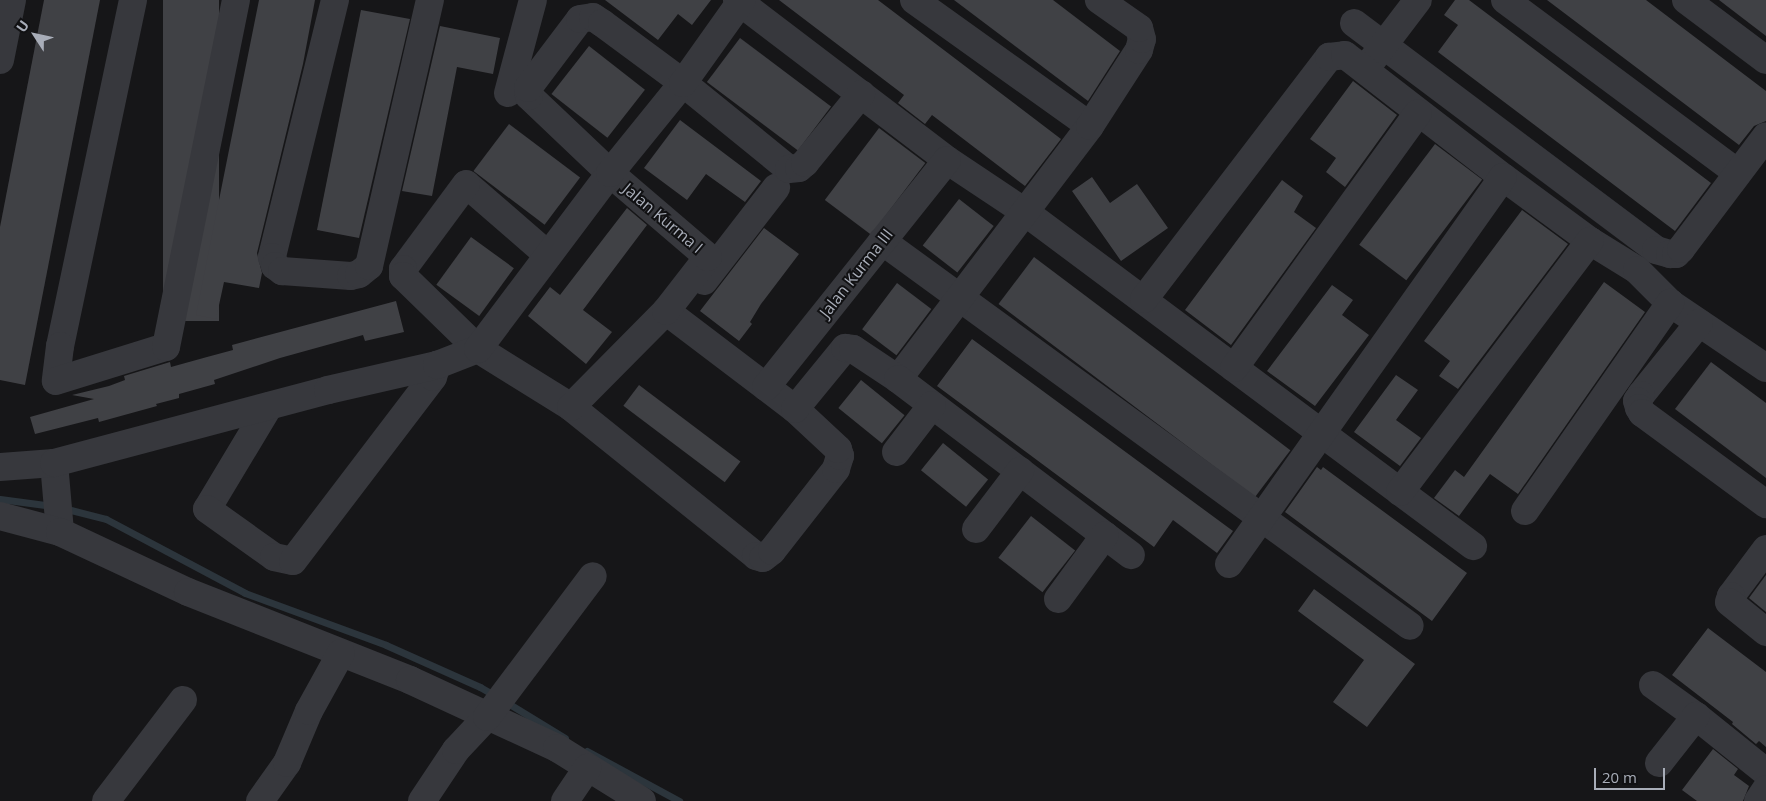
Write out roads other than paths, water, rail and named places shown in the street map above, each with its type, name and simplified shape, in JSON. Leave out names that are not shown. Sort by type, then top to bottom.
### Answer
[{"type":"street","points":[[0,60],[12,0]]},
{"type":"street","points":[[133,0],[60,346],[56,382],[166,348],[236,0]]},
{"type":"street","points":[[335,0],[272,257],[275,266],[282,270],[351,276],[359,274],[369,266],[430,0]]},
{"type":"street","points":[[508,93],[533,0]]},
{"type":"street","points":[[914,0],[1090,126]]},
{"type":"street","points":[[898,379],[1090,126],[1139,50],[1142,38],[1139,28],[1100,0]]},
{"type":"street","points":[[1365,69],[1418,0]]},
{"type":"street","points":[[1504,0],[1738,173]]},
{"type":"street","points":[[1686,0],[1766,60]]},
{"type":"street","points":[[0,467],[54,463],[328,390],[437,366],[478,348],[610,173],[683,83],[740,1],[946,160],[1025,212],[1144,299],[1473,546]]},
{"type":"street","points":[[610,173],[529,96],[528,88],[580,19],[593,17],[683,83],[789,169],[799,168],[805,163],[861,94]]},
{"type":"street","points":[[1354,23],[1385,44],[1656,250],[1670,254],[1676,254],[1681,249],[1766,136]]},
{"type":"street","points":[[1144,299],[1329,57],[1345,55],[1502,177],[1590,241],[1637,270],[1670,303],[1699,323],[1763,360]]},
{"type":"street","points":[[1234,368],[1418,113]]},
{"type":"street","name":"Jalan Kurma III","points":[[766,387],[946,160]]},
{"type":"street","name":"Jalan Kurma I","points":[[610,173],[708,257],[671,315]]},
{"type":"street","points":[[1230,564],[1502,177]]},
{"type":"street","points":[[548,255],[466,184],[403,269],[403,276],[478,348],[571,407],[756,556],[763,558],[772,551],[836,469],[840,456],[838,449],[795,409],[671,315]]},
{"type":"street","points":[[571,407],[671,315],[776,188]]},
{"type":"street","points":[[882,241],[1410,626]]},
{"type":"street","points":[[1400,492],[1590,241]]},
{"type":"street","points":[[1637,270],[1656,250]]},
{"type":"street","points":[[1526,511],[1670,303]]},
{"type":"street","points":[[1699,323],[1641,395],[1637,401],[1639,408],[1642,413],[1766,504]]},
{"type":"street","points":[[795,409],[845,348],[857,352],[898,379],[1131,555]]},
{"type":"street","points":[[268,406],[207,509],[274,557],[293,560],[433,378],[437,366]]},
{"type":"street","points":[[896,452],[932,405]]},
{"type":"street","points":[[54,463],[60,532]]},
{"type":"street","points":[[976,529],[1020,471]]},
{"type":"street","points":[[0,516],[60,532],[188,592],[410,680],[557,748],[642,801]]},
{"type":"street","points":[[1058,599],[1105,535]]},
{"type":"street","points":[[1766,549],[1731,596],[1729,602],[1766,632]]},
{"type":"street","points":[[422,801],[456,750],[487,716],[593,576]]},
{"type":"street","points":[[260,801],[287,763],[309,712],[342,653]]},
{"type":"street","points":[[1653,685],[1696,716],[1766,772]]},
{"type":"street","points":[[106,801],[183,700]]},
{"type":"street","points":[[1659,763],[1696,716]]},
{"type":"street","points":[[565,801],[587,768]]},
{"type":"street","points":[[1758,801],[1766,789]]},
{"type":"waterway","points":[[0,499],[53,506]]},
{"type":"waterway","points":[[63,508],[106,519],[245,593],[386,645],[480,687],[497,697]]},
{"type":"waterway","points":[[506,702],[565,738]]},
{"type":"waterway","points":[[587,751],[679,801]]}]
